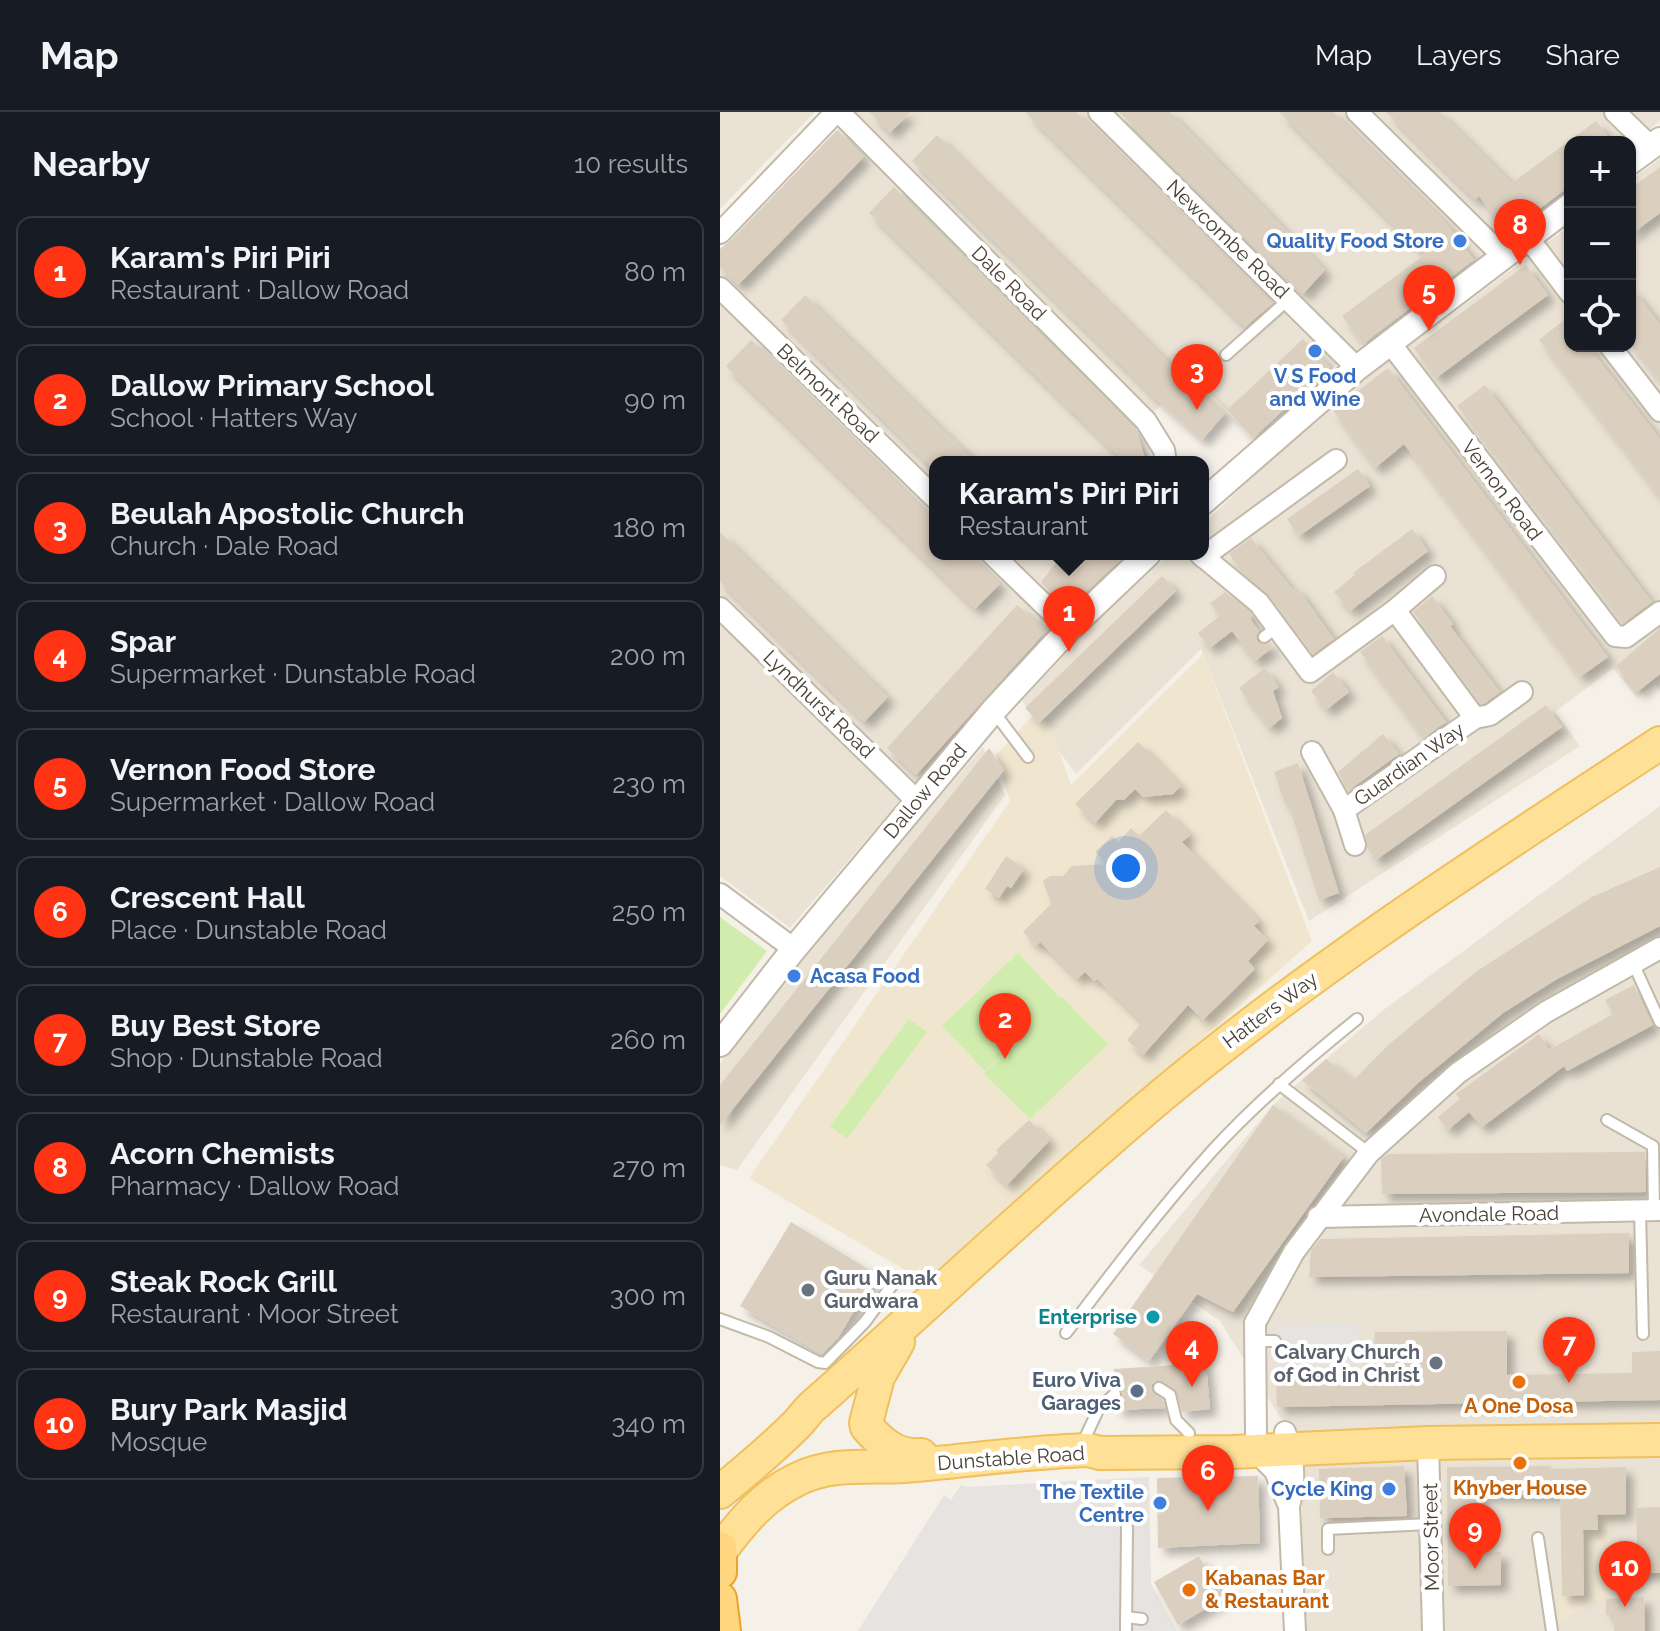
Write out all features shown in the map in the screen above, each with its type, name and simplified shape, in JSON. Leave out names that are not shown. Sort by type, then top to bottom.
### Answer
[{"type":"highway","points":[[720,1549],[720,1572]]},
{"type":"highway","points":[[720,1599],[724,1631]]},
{"type":"main road","name":"Hatters Way","points":[[720,1492],[1097,1151],[1236,1036],[1331,964],[1453,879],[1660,743]]},
{"type":"main road","name":"Hatters Way","points":[[845,1466],[862,1450],[878,1377],[912,1319]]},
{"type":"main road","name":"Dunstable Road","points":[[799,1421],[826,1409],[843,1407],[859,1415],[883,1444],[911,1456],[1189,1433],[1272,1442]]},
{"type":"main road","name":"Dunstable Road","points":[[720,1549],[758,1504],[779,1489],[812,1473],[845,1466],[905,1466],[1064,1451],[1129,1453],[1406,1430],[1428,1443],[1660,1440]]},
{"type":"street","points":[[720,233],[837,112]]},
{"type":"street","name":"Dale Road","points":[[837,112],[1146,421],[1165,456]]},
{"type":"street","name":"Newcombe Road","points":[[1099,112],[1357,368]]},
{"type":"street","points":[[1357,112],[1504,257]]},
{"type":"street","points":[[1615,112],[1655,143],[1636,157]]},
{"type":"street","points":[[1209,497],[1357,368],[1568,208]]},
{"type":"street","points":[[1529,239],[1564,285]]},
{"type":"street","name":"Belmont Road","points":[[720,288],[929,492]]},
{"type":"street","name":"Vernon Road","points":[[1390,343],[1615,636],[1626,637],[1660,612]]},
{"type":"street","points":[[1615,352],[1660,411]]},
{"type":"street","points":[[1209,550],[1336,460]]},
{"type":"street","points":[[998,560],[1069,629]]},
{"type":"street","name":"Dallow Road","points":[[720,1044],[794,949],[993,711],[1069,629],[1142,560]]},
{"type":"street","points":[[1208,560],[1259,603],[1270,632],[1310,672],[1395,610],[1435,576]]},
{"type":"street","name":"Lyndhurst Road","points":[[720,608],[917,801]]},
{"type":"street","name":"Guardian Way","points":[[1395,610],[1475,718]]},
{"type":"street","name":"Guardian Way","points":[[1344,810],[1475,718],[1490,715],[1522,692]]},
{"type":"street","points":[[1312,752],[1344,810],[1355,845]]},
{"type":"street","points":[[720,894],[794,949]]},
{"type":"street","points":[[1289,1506],[1275,1471],[1265,1341],[1255,1323],[1294,1252],[1369,1153],[1458,1073],[1546,1012],[1660,948]]},
{"type":"street","name":"Avondale Road","points":[[1318,1217],[1651,1211]]},
{"type":"street","points":[[1272,1442],[1292,1488],[1289,1506],[1293,1629]]},
{"type":"street","name":"Moor Street","points":[[1428,1443],[1433,1631]]},
{"type":"lane","points":[[1226,355],[1289,299]]},
{"type":"lane","points":[[993,711],[1028,757]]},
{"type":"lane","points":[[1633,963],[1660,1022]]},
{"type":"lane","points":[[1066,1333],[1138,1239],[1213,1150],[1279,1084],[1357,1019]]},
{"type":"lane","points":[[1279,1084],[1369,1153]]},
{"type":"lane","points":[[1607,1120],[1653,1146],[1643,1334]]},
{"type":"lane","points":[[720,1319],[825,1363],[865,1322],[895,1281]]},
{"type":"lane","points":[[1159,1388],[1170,1395],[1176,1420],[1189,1433]]},
{"type":"lane","points":[[1084,1440],[1099,1408],[1115,1394]]},
{"type":"lane","points":[[1328,1549],[1328,1529],[1429,1524]]},
{"type":"lane","points":[[1126,1631],[1127,1527]]},
{"type":"lane","points":[[1538,1538],[1552,1631]]},
{"type":"lane","points":[[1126,1617],[1142,1619]]},
{"type":"shaded area","points":[[720,112],[815,112],[720,209]]},
{"type":"shaded area","points":[[855,112],[1660,112],[1660,121],[1636,139],[1636,136],[1564,136],[1564,194],[1333,367],[1254,437],[1192,375],[1134,431],[1148,456],[929,456],[929,560],[1120,560],[1043,635],[790,928],[720,876],[720,251]]},
{"type":"shaded area","points":[[1660,158],[1660,690],[1655,684],[1637,698],[1613,668],[1555,712],[1580,746],[1309,921],[1201,649],[1076,774],[1022,701],[1093,624],[1163,560],[1209,560],[1209,518],[1316,418],[1564,230],[1564,352],[1636,352],[1636,176]]},
{"type":"shaded area","points":[[1203,654],[1312,941],[927,1283],[749,1178],[1010,801],[996,755],[1036,712],[1050,725],[1071,785]]},
{"type":"shaded area","points":[[983,747],[1005,795],[737,1170],[720,1165],[720,1063],[804,953]]},
{"type":"shaded area","points":[[1660,806],[1660,1631],[1300,1631],[1303,1454],[1220,1321],[1139,1265],[1273,1105],[1382,1011]]},
{"type":"shaded area","points":[[1358,1323],[1359,1366],[1350,1366],[1350,1378],[1276,1381],[1275,1326]]},
{"type":"shaded area","points":[[1559,1469],[1611,1514],[1610,1593],[1559,1622]]},
{"type":"shaded area","points":[[1149,1477],[1151,1584],[1177,1631],[858,1631],[944,1495],[951,1500],[961,1485]]},
{"type":"green space","points":[[720,917],[767,951],[720,1014]]},
{"type":"green space","points":[[1018,953],[1108,1044],[1030,1119],[984,1074],[1011,1046],[985,1071],[942,1026]]},
{"type":"green space","points":[[909,1019],[927,1032],[847,1139],[830,1126]]},
{"type":"building","points":[[869,112],[910,112],[890,133]]},
{"type":"building","points":[[1025,112],[1076,112],[1272,304],[1245,327]]},
{"type":"building","points":[[1119,112],[1170,112],[1325,270],[1303,294]]},
{"type":"building","points":[[1279,112],[1333,112],[1447,224],[1474,260],[1363,344],[1342,316],[1424,255]]},
{"type":"building","points":[[1386,112],[1440,112],[1512,183],[1564,145],[1564,190],[1507,233],[1479,196],[1475,200]]},
{"type":"building","points":[[1596,121],[1607,136],[1576,136]]},
{"type":"building","points":[[837,130],[864,157],[738,285],[720,267],[720,249]]},
{"type":"building","points":[[937,135],[1189,382],[1192,379],[1226,412],[1202,440],[1161,404],[912,161]]},
{"type":"building","points":[[1660,167],[1660,213],[1636,231],[1636,208],[1636,185]]},
{"type":"building","points":[[894,187],[1136,429],[1144,456],[1117,456],[869,213]]},
{"type":"building","points":[[1526,265],[1548,295],[1436,378],[1414,348]]},
{"type":"building","points":[[1636,294],[1660,324],[1660,381],[1636,351]]},
{"type":"building","points":[[805,295],[970,456],[929,456],[929,465],[781,320]]},
{"type":"building","points":[[1564,320],[1564,352],[1593,352],[1660,439],[1660,497],[1539,340]]},
{"type":"building","points":[[1303,339],[1330,367],[1253,438],[1227,410]]},
{"type":"building","points":[[751,340],[929,515],[929,560],[975,560],[1000,584],[975,609],[726,366]]},
{"type":"building","points":[[1388,368],[1608,657],[1580,677],[1404,444],[1375,468],[1333,410]]},
{"type":"building","points":[[1485,385],[1652,602],[1624,623],[1457,406]]},
{"type":"building","points":[[1358,469],[1370,486],[1299,536],[1287,519]]},
{"type":"building","points":[[1412,529],[1428,551],[1350,611],[1334,592],[1355,575],[1353,573]]},
{"type":"building","points":[[720,532],[888,697],[864,722],[720,582]]},
{"type":"building","points":[[1251,538],[1293,590],[1297,588],[1334,639],[1313,654],[1269,595],[1242,572],[1229,554]]},
{"type":"building","points":[[1058,560],[1120,560],[1068,610],[1041,582]]},
{"type":"building","points":[[1162,576],[1176,591],[1039,723],[1025,708]]},
{"type":"building","points":[[1225,592],[1253,616],[1250,619],[1259,631],[1256,637],[1258,642],[1269,643],[1272,648],[1255,661],[1232,631],[1210,648],[1198,633],[1220,616],[1210,603]]},
{"type":"building","points":[[1432,596],[1453,624],[1450,626],[1500,692],[1485,703],[1481,704],[1413,612]]},
{"type":"building","points":[[1017,605],[1046,631],[916,775],[887,748]]},
{"type":"building","points":[[1660,628],[1660,674],[1637,692],[1616,666]]},
{"type":"building","points":[[1382,636],[1446,722],[1424,738],[1360,652]]},
{"type":"building","points":[[1265,668],[1279,687],[1273,691],[1282,718],[1269,728],[1239,688]]},
{"type":"building","points":[[1333,672],[1349,692],[1326,710],[1311,691]]},
{"type":"building","points":[[1546,705],[1562,727],[1376,860],[1367,848],[1365,835]]},
{"type":"building","points":[[1383,734],[1399,754],[1348,791],[1338,772]]},
{"type":"building","points":[[1138,742],[1181,786],[1173,794],[1143,797],[1135,789],[1124,800],[1116,800],[1095,823],[1075,804]]},
{"type":"building","points":[[989,748],[1004,770],[720,1125],[720,1085]]},
{"type":"building","points":[[1298,763],[1339,893],[1319,900],[1288,803],[1285,804],[1274,772]]},
{"type":"building","points":[[1166,810],[1190,835],[1182,842],[1259,921],[1254,926],[1268,940],[1248,961],[1255,969],[1203,1020],[1188,1005],[1143,1055],[1127,1040],[1142,1022],[1097,979],[1094,981],[1085,972],[1077,979],[1040,942],[1036,946],[1023,932],[1051,904],[1043,881],[1050,876],[1063,876],[1072,866],[1107,864],[1095,852],[1112,836],[1118,842],[1131,828],[1139,836]]},
{"type":"building","points":[[1006,856],[1024,869],[1011,888],[1007,886],[999,898],[985,889]]},
{"type":"building","points":[[1660,867],[1660,926],[1557,979],[1503,1013],[1419,1082],[1366,1133],[1302,1080],[1326,1059],[1354,1080],[1387,1046],[1477,971],[1592,897]]},
{"type":"building","points":[[1634,985],[1653,1025],[1567,1071],[1564,1066],[1482,1127],[1469,1112],[1448,1130],[1438,1117],[1460,1099],[1456,1094],[1539,1034],[1549,1050],[1613,1014],[1605,1000]]},
{"type":"building","points":[[1273,1105],[1341,1154],[1346,1154],[1233,1312],[1197,1294],[1149,1361],[1113,1334]]},
{"type":"building","points":[[1029,1120],[1050,1140],[1007,1185],[986,1165],[998,1153],[996,1150]]},
{"type":"building","points":[[1645,1152],[1646,1192],[1382,1194],[1381,1159],[1388,1154]]},
{"type":"building","name":"Guru Nanak Gurdwara","points":[[791,1222],[876,1274],[838,1338],[822,1354],[740,1306]]},
{"type":"building","points":[[1629,1233],[1629,1273],[1309,1277],[1311,1251],[1320,1239]]},
{"type":"building","points":[[1507,1331],[1507,1375],[1632,1373],[1632,1352],[1660,1351],[1660,1400],[1277,1407],[1276,1381],[1365,1381],[1365,1347],[1374,1345],[1375,1332]]},
{"type":"building","points":[[1206,1363],[1210,1409],[1182,1412],[1175,1389],[1159,1380],[1152,1384],[1152,1391],[1163,1400],[1165,1408],[1116,1410],[1123,1393],[1115,1386],[1114,1369]]},
{"type":"building","points":[[1404,1466],[1407,1516],[1320,1518],[1319,1469]]},
{"type":"building","points":[[1551,1466],[1551,1469],[1626,1467],[1626,1514],[1597,1515],[1598,1530],[1583,1530],[1584,1595],[1562,1596],[1560,1495],[1479,1495],[1481,1553],[1501,1552],[1501,1585],[1448,1586],[1447,1467]]},
{"type":"building","points":[[1258,1476],[1260,1543],[1158,1548],[1157,1478]]},
{"type":"building","points":[[1660,1507],[1660,1573],[1638,1573],[1636,1508]]},
{"type":"building","name":"Kabanas Bar & Restaurant","points":[[1199,1556],[1224,1598],[1178,1625],[1154,1582]]},
{"type":"building","points":[[1644,1597],[1645,1631],[1614,1631],[1613,1615],[1606,1615],[1606,1599]]},
{"type":"place","name":"Quality Food Store","points":[[1460,241]]},
{"type":"place","name":"Acorn Chemists","points":[[1520,265]]},
{"type":"place","name":"Vernon Food Store","points":[[1429,331]]},
{"type":"place","name":"V S Food and Wine","points":[[1315,351]]},
{"type":"place","name":"Beulah Apostolic Church","points":[[1197,410]]},
{"type":"place","name":"Karam's Piri Piri","points":[[1069,652]]},
{"type":"place","name":"Acasa Food","points":[[794,976]]},
{"type":"place","name":"Dallow Primary School","points":[[1005,1059]]},
{"type":"place","name":"Guru Nanak Gurdwara","points":[[808,1290]]},
{"type":"place","name":"Enterprise","points":[[1153,1317]]},
{"type":"place","name":"Calvary Church of God in Christ","points":[[1436,1363]]},
{"type":"place","name":"A One Dosa","points":[[1519,1382]]},
{"type":"place","name":"Buy Best Store","points":[[1569,1383]]},
{"type":"place","name":"Spar","points":[[1192,1387]]},
{"type":"place","name":"Euro Viva Garages","points":[[1137,1391]]},
{"type":"place","name":"Khyber House","points":[[1520,1463]]},
{"type":"place","name":"Cycle King","points":[[1389,1489]]},
{"type":"place","name":"The Textile Centre","points":[[1160,1503]]},
{"type":"place","name":"Crescent Hall","points":[[1208,1511]]},
{"type":"place","name":"Steak Rock Grill","points":[[1475,1569]]},
{"type":"place","name":"Kabanas Bar & Restaurant","points":[[1189,1590]]},
{"type":"place","name":"Bury Park Masjid","points":[[1625,1607]]}]
